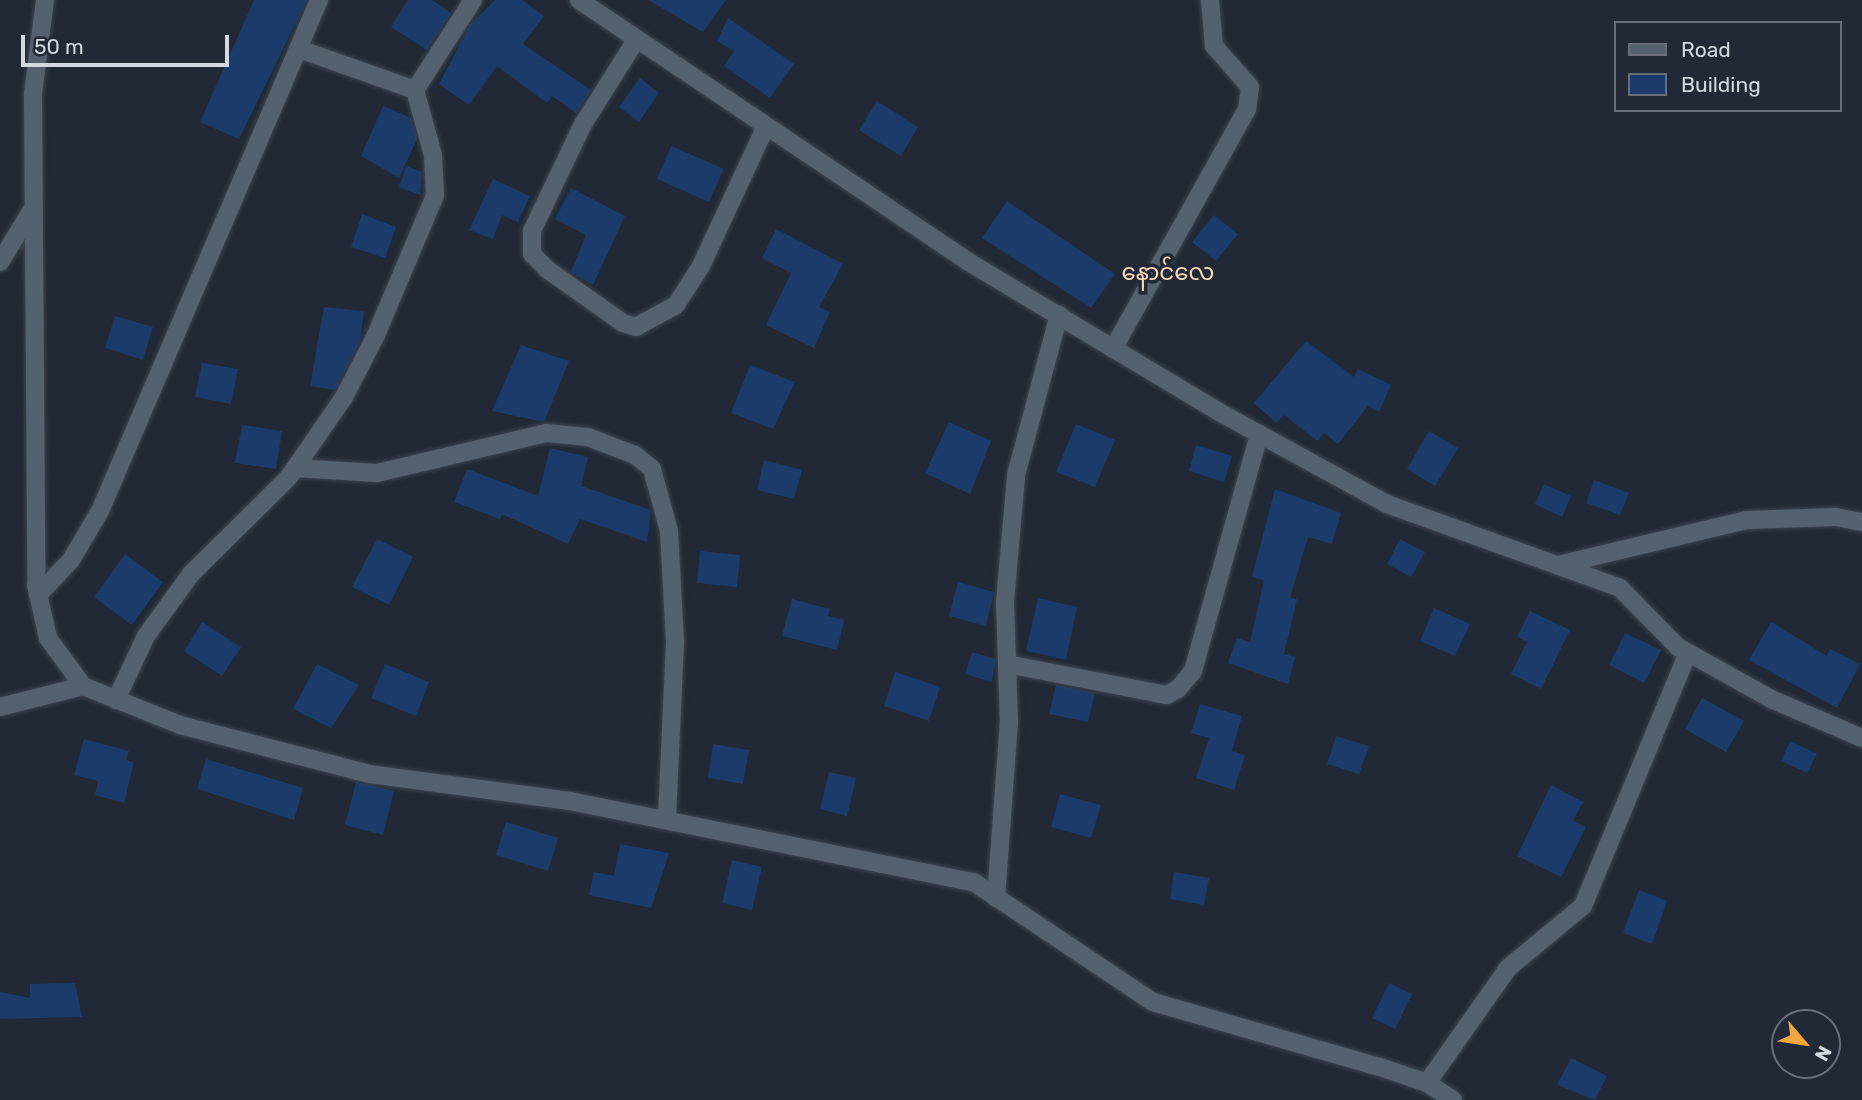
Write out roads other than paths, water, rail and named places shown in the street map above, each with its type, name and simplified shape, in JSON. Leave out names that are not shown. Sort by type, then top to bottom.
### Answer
[{"type":"street","points":[[45,0],[33,94],[32,209],[38,596],[48,638],[83,687],[180,725],[370,774],[667,820],[914,867],[975,884],[1153,1002],[1427,1083],[1454,1100]]},
{"type":"street","points":[[38,596],[71,560],[100,511],[319,0]]},
{"type":"street","points":[[116,700],[146,635],[191,574],[295,468],[357,372],[435,195],[433,155],[415,90],[473,0]]},
{"type":"street","points":[[579,0],[601,6],[636,40],[765,128],[1059,316],[1259,434],[1387,505],[1562,564],[1620,588],[1688,653],[1772,699],[1862,738]]},
{"type":"street","points":[[1113,349],[1247,109],[1250,87],[1214,46],[1210,0]]},
{"type":"street","points":[[636,40],[583,124],[532,231],[532,254],[548,270],[622,323],[636,327],[676,305],[701,266],[765,128]]},
{"type":"street","points":[[299,49],[415,90]]},
{"type":"street","points":[[0,262],[32,209]]},
{"type":"street","points":[[996,898],[1009,723],[1005,602],[1016,475],[1059,316]]},
{"type":"street","points":[[295,468],[377,473],[546,433],[588,438],[635,455],[652,469],[669,531],[675,642],[667,820]]},
{"type":"street","points":[[1007,664],[1167,695],[1178,689],[1193,671],[1259,434]]},
{"type":"street","points":[[1562,564],[1746,520],[1836,517],[1862,522]]},
{"type":"street","points":[[1427,1083],[1507,968],[1583,906],[1688,653]]},
{"type":"street","points":[[0,707],[83,687]]},
{"type":"district","name":"နောင်လေ","points":[[1168,272]]}]
